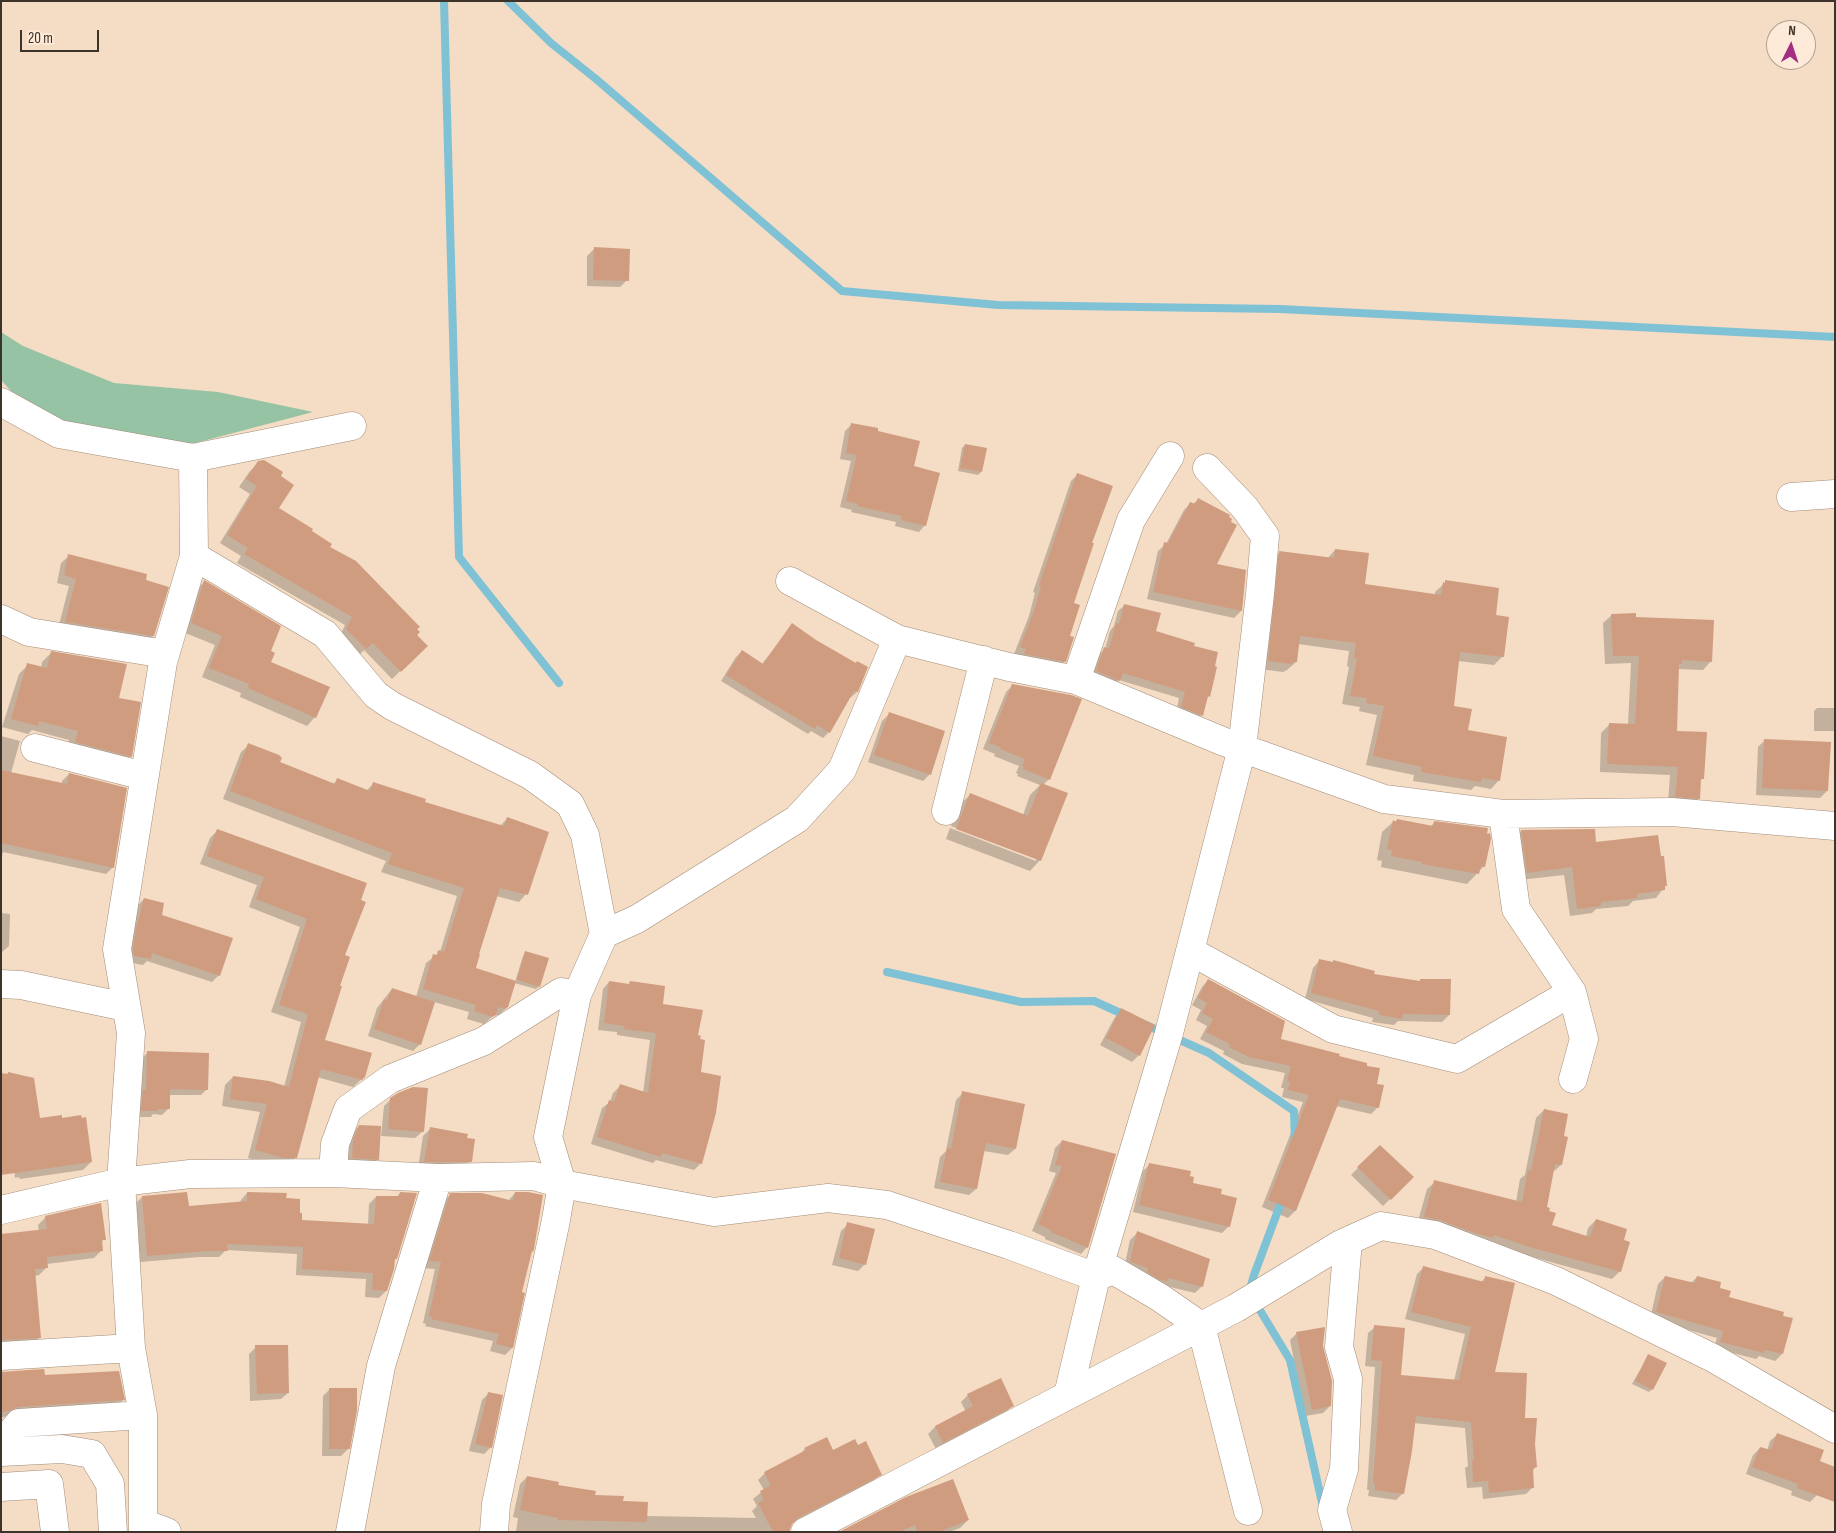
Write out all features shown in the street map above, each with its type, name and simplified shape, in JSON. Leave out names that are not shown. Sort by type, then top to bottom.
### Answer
[{"type":"street","points":[[1,402],[59,434],[193,458],[352,426]]},
{"type":"street","points":[[1076,680],[1131,520],[1170,456]]},
{"type":"street","points":[[151,1529],[143,1414],[131,1348],[121,1182],[131,1033],[117,949],[165,654],[194,556],[193,458]]},
{"type":"street","points":[[1068,1395],[1096,1277],[1169,1033],[1242,748],[1265,536],[1245,508],[1207,468]]},
{"type":"street","points":[[1791,498],[1835,494]]},
{"type":"street","points":[[194,556],[324,634],[376,695],[392,706],[530,775],[570,804],[585,835],[604,934],[577,995],[548,1137],[562,1184],[496,1504],[494,1532]]},
{"type":"street","points":[[790,581],[897,639],[1076,680],[1222,741],[1384,799],[1503,814],[1672,812],[1835,826]]},
{"type":"street","points":[[1,619],[29,632],[165,654]]},
{"type":"street","points":[[604,934],[645,914],[797,819],[842,770],[897,639]]},
{"type":"street","points":[[946,811],[984,660]]},
{"type":"street","points":[[35,748],[144,776]]},
{"type":"street","points":[[1503,814],[1516,909],[1572,992],[1584,1039],[1573,1079]]},
{"type":"street","points":[[1190,951],[1333,1029],[1457,1060],[1572,992]]},
{"type":"street","points":[[1,984],[21,985],[126,1007]]},
{"type":"street","points":[[333,1173],[335,1144],[348,1110],[390,1079],[484,1041],[561,992],[577,995]]},
{"type":"street","points":[[1,1210],[121,1182],[190,1174],[333,1173],[438,1178],[534,1176],[562,1184],[714,1212],[828,1198],[886,1206],[1009,1245],[1096,1277],[1113,1270],[1159,1297],[1201,1326],[1248,1511]]},
{"type":"street","points":[[350,1532],[381,1366],[438,1178]]},
{"type":"street","points":[[805,1532],[1201,1326],[1246,1302],[1348,1241],[1381,1226],[1435,1236],[1556,1281],[1713,1358],[1835,1429]]},
{"type":"street","points":[[1338,1532],[1332,1510],[1344,1469],[1348,1379],[1339,1347],[1348,1241]]},
{"type":"street","points":[[1,1356],[131,1348]]},
{"type":"street","points":[[1,1445],[19,1423],[143,1414]]},
{"type":"street","points":[[1,1452],[62,1449],[92,1454],[110,1484],[113,1532]]},
{"type":"street","points":[[1,1487],[49,1484],[55,1532]]},
{"type":"green space","points":[[1,332],[23,346],[114,383],[218,392],[313,412],[180,447],[93,434],[21,402],[1,380]]},
{"type":"building","points":[[594,247],[630,249],[629,281],[593,280]]},
{"type":"building","points":[[851,423],[878,428],[878,431],[920,441],[914,466],[940,473],[926,526],[901,520],[902,516],[857,506],[858,504],[846,501],[857,455],[846,453]]},
{"type":"building","points":[[965,444],[987,448],[982,472],[960,468]]},
{"type":"building","points":[[264,460],[283,472],[281,476],[294,485],[279,508],[313,529],[312,531],[332,544],[330,547],[356,561],[420,627],[417,629],[420,632],[417,635],[428,646],[401,672],[373,643],[366,649],[346,629],[352,617],[244,554],[248,548],[227,535],[257,486],[246,479],[258,461]]},
{"type":"building","points":[[1077,473],[1113,486],[1092,543],[1094,543],[1074,603],[1080,605],[1070,636],[1074,637],[1066,662],[1024,654],[1026,649],[1020,647],[1035,608],[1041,586],[1039,585]]},
{"type":"building","points":[[1198,498],[1230,515],[1231,522],[1237,525],[1217,564],[1246,570],[1242,611],[1153,592],[1164,542],[1168,543],[1190,502],[1195,504]]},
{"type":"building","points":[[1335,549],[1369,553],[1365,584],[1441,595],[1445,580],[1499,588],[1496,615],[1509,617],[1504,657],[1460,652],[1454,706],[1472,709],[1468,730],[1507,737],[1500,781],[1482,778],[1481,782],[1421,772],[1422,767],[1373,756],[1384,706],[1366,703],[1367,698],[1350,696],[1357,659],[1354,658],[1356,643],[1300,636],[1297,662],[1292,662],[1292,664],[1268,661],[1279,551],[1334,558]]},
{"type":"building","points":[[68,554],[147,574],[146,580],[169,587],[154,636],[65,622],[76,579],[64,575]]},
{"type":"building","points":[[204,580],[281,626],[271,651],[275,653],[271,662],[330,687],[316,718],[248,688],[249,684],[209,668],[222,636],[191,623]]},
{"type":"building","points":[[1124,604],[1161,613],[1156,631],[1195,643],[1194,646],[1218,652],[1215,666],[1217,667],[1210,697],[1208,696],[1203,716],[1181,707],[1185,692],[1123,673],[1120,681],[1096,671],[1104,647],[1109,649],[1116,623],[1119,624]]},
{"type":"building","points":[[1636,613],[1636,617],[1714,620],[1712,662],[1682,660],[1682,664],[1679,664],[1677,731],[1707,732],[1704,779],[1701,779],[1700,799],[1675,797],[1678,767],[1607,764],[1609,723],[1635,724],[1639,656],[1613,656],[1611,614]]},
{"type":"building","points":[[792,623],[816,640],[856,663],[857,661],[868,667],[858,692],[854,691],[830,733],[817,725],[815,729],[726,675],[742,650],[763,664]]},
{"type":"building","points":[[51,651],[127,664],[119,698],[141,702],[132,757],[75,742],[78,731],[39,721],[38,726],[11,719],[27,663],[47,668]]},
{"type":"building","points":[[1012,684],[1071,695],[1082,699],[1050,780],[1023,769],[1024,767],[1022,766],[1025,759],[989,743]]},
{"type":"building","points":[[889,712],[945,731],[931,775],[874,755]]},
{"type":"building","points":[[1764,739],[1831,742],[1828,791],[1762,788]]},
{"type":"building","points":[[248,743],[279,755],[282,758],[280,762],[335,784],[337,778],[370,791],[373,782],[426,799],[425,802],[504,826],[507,817],[549,832],[528,895],[500,888],[479,954],[476,968],[516,981],[508,1007],[505,1009],[498,1007],[496,1015],[492,1017],[474,1011],[476,1005],[423,989],[433,954],[437,955],[438,950],[444,952],[464,888],[388,864],[392,853],[230,791]]},
{"type":"building","points":[[1,770],[67,784],[69,773],[127,788],[114,868],[1,843]]},
{"type":"building","points":[[1041,783],[1068,793],[1041,861],[956,829],[970,793],[1028,816]]},
{"type":"building","points":[[1397,819],[1433,826],[1434,821],[1488,828],[1487,834],[1490,833],[1491,839],[1485,867],[1481,866],[1479,874],[1422,864],[1422,862],[1391,856],[1392,850],[1387,849],[1393,820],[1396,822]]},
{"type":"building","points":[[217,829],[367,883],[361,900],[366,902],[345,955],[350,957],[325,1040],[372,1053],[365,1077],[362,1080],[321,1069],[297,1158],[283,1158],[255,1150],[267,1104],[230,1099],[233,1076],[269,1081],[289,1087],[308,1014],[279,1005],[307,919],[256,899],[264,877],[207,856]]},
{"type":"building","points":[[1595,829],[1596,842],[1658,835],[1661,856],[1664,856],[1667,886],[1665,886],[1665,890],[1637,894],[1637,898],[1601,902],[1601,906],[1577,909],[1572,867],[1527,873],[1521,830]]},
{"type":"building","points":[[144,898],[164,903],[162,915],[233,938],[220,976],[152,953],[151,959],[134,956],[136,928]]},
{"type":"building","points":[[525,951],[549,958],[540,987],[517,980]]},
{"type":"building","points":[[1319,959],[1333,962],[1333,960],[1375,971],[1374,974],[1420,981],[1420,979],[1451,979],[1450,1015],[1403,1014],[1402,1019],[1379,1015],[1379,1011],[1311,993]]},
{"type":"building","points":[[1208,979],[1285,1021],[1281,1039],[1340,1054],[1339,1056],[1367,1063],[1367,1066],[1380,1068],[1377,1084],[1384,1085],[1379,1108],[1340,1099],[1296,1211],[1268,1200],[1309,1095],[1288,1090],[1290,1082],[1287,1081],[1291,1066],[1249,1057],[1229,1047],[1230,1044],[1206,1032],[1213,1019],[1202,1013],[1207,1003],[1198,998]]},
{"type":"building","points":[[609,981],[629,984],[630,981],[665,986],[663,1004],[703,1010],[698,1035],[701,1036],[700,1039],[705,1040],[701,1072],[721,1076],[716,1113],[702,1164],[662,1153],[661,1157],[597,1137],[609,1100],[614,1102],[620,1084],[648,1093],[656,1033],[623,1029],[624,1026],[604,1023]]},
{"type":"building","points":[[392,988],[435,1002],[421,1045],[374,1029],[384,999],[387,1000]]},
{"type":"building","points":[[1121,1008],[1155,1025],[1140,1056],[1106,1038]]},
{"type":"building","points":[[147,1051],[209,1053],[208,1090],[170,1089],[170,1109],[141,1111],[143,1090],[146,1090]]},
{"type":"building","points":[[8,1072],[34,1078],[40,1118],[62,1115],[62,1118],[81,1115],[82,1118],[86,1117],[92,1162],[1,1175],[1,1073],[8,1074]]},
{"type":"building","points":[[413,1087],[428,1088],[424,1132],[388,1129],[390,1098]]},
{"type":"building","points":[[962,1091],[1025,1104],[1016,1149],[986,1143],[977,1189],[940,1182],[947,1148],[951,1149]]},
{"type":"building","points":[[1544,1109],[1568,1114],[1564,1136],[1568,1137],[1562,1165],[1555,1164],[1547,1207],[1550,1208],[1549,1211],[1556,1213],[1552,1225],[1590,1237],[1596,1219],[1627,1229],[1624,1240],[1630,1242],[1621,1272],[1533,1248],[1494,1235],[1493,1238],[1440,1220],[1424,1217],[1434,1180],[1522,1202],[1528,1170],[1531,1171]]},
{"type":"building","points":[[359,1125],[381,1126],[379,1160],[352,1158],[353,1140]]},
{"type":"building","points":[[430,1127],[468,1134],[467,1138],[475,1139],[472,1162],[424,1162]]},
{"type":"building","points":[[1062,1140],[1116,1154],[1088,1248],[1051,1232],[1051,1230],[1038,1224],[1062,1166],[1055,1165]]},
{"type":"building","points":[[1380,1145],[1414,1177],[1391,1200],[1357,1167]]},
{"type":"building","points":[[1149,1163],[1191,1171],[1190,1176],[1194,1177],[1193,1183],[1222,1189],[1221,1194],[1237,1198],[1230,1227],[1139,1205]]},
{"type":"building","points":[[187,1192],[189,1206],[247,1201],[247,1192],[287,1193],[286,1198],[300,1199],[302,1220],[374,1224],[376,1196],[399,1196],[400,1192],[417,1193],[397,1259],[395,1259],[387,1291],[372,1290],[373,1273],[302,1269],[303,1247],[227,1244],[228,1251],[147,1256],[142,1196]]},
{"type":"building","points":[[515,1192],[543,1195],[534,1249],[522,1292],[525,1293],[513,1348],[496,1344],[499,1334],[431,1319],[432,1317],[429,1316],[441,1262],[429,1261],[450,1193],[482,1193],[513,1201]]},
{"type":"building","points":[[101,1203],[106,1240],[102,1240],[103,1251],[47,1257],[48,1268],[35,1269],[41,1338],[1,1340],[1,1234],[47,1229],[45,1216]]},
{"type":"building","points":[[847,1222],[875,1229],[866,1265],[839,1258]]},
{"type":"building","points":[[1137,1231],[1210,1259],[1203,1287],[1168,1278],[1167,1281],[1160,1280],[1147,1272],[1148,1268],[1130,1262]]},
{"type":"building","points":[[1423,1266],[1484,1282],[1485,1276],[1515,1283],[1495,1372],[1527,1373],[1525,1418],[1537,1418],[1535,1444],[1537,1467],[1533,1468],[1534,1488],[1489,1493],[1488,1481],[1473,1482],[1472,1460],[1474,1460],[1471,1422],[1416,1416],[1404,1494],[1375,1490],[1375,1484],[1373,1483],[1382,1361],[1371,1360],[1374,1325],[1405,1328],[1401,1375],[1459,1380],[1471,1327],[1411,1312]]},
{"type":"building","points":[[1665,1276],[1695,1283],[1697,1276],[1721,1282],[1720,1288],[1731,1291],[1729,1297],[1784,1312],[1783,1316],[1793,1318],[1783,1354],[1765,1350],[1764,1353],[1720,1342],[1723,1331],[1656,1312]]},
{"type":"building","points":[[1325,1327],[1323,1346],[1332,1381],[1331,1406],[1312,1410],[1296,1332]]},
{"type":"building","points":[[255,1345],[288,1345],[289,1393],[257,1394]]},
{"type":"building","points":[[1648,1354],[1667,1363],[1653,1390],[1635,1381]]},
{"type":"building","points":[[44,1369],[45,1375],[119,1371],[125,1400],[18,1407],[1,1412],[1,1372]]},
{"type":"building","points":[[1001,1378],[1014,1406],[943,1443],[935,1426],[973,1406],[967,1394]]},
{"type":"building","points":[[329,1388],[357,1388],[357,1410],[350,1449],[329,1449]]},
{"type":"building","points":[[488,1392],[503,1395],[492,1448],[475,1444]]},
{"type":"building","points":[[1777,1433],[1824,1450],[1820,1461],[1835,1467],[1835,1502],[1797,1488],[1798,1484],[1752,1467],[1760,1447],[1771,1450]]},
{"type":"building","points":[[827,1437],[833,1450],[855,1439],[858,1445],[866,1441],[882,1475],[798,1518],[792,1524],[789,1532],[773,1532],[758,1503],[764,1500],[760,1491],[771,1485],[764,1472],[806,1450],[804,1448]]},
{"type":"building","points":[[527,1476],[559,1482],[558,1485],[596,1491],[595,1495],[624,1496],[623,1501],[648,1502],[647,1522],[558,1520],[558,1518],[520,1510]]},
{"type":"building","points":[[953,1479],[969,1520],[939,1532],[917,1532],[915,1525],[899,1532],[839,1532],[906,1497]]},
{"type":"waterway","points":[[444,1],[459,557],[559,683]]},
{"type":"waterway","points":[[508,1],[551,43],[596,79],[842,291],[998,305],[1280,309],[1835,337]]},
{"type":"waterway","points":[[887,972],[1021,1002],[1094,1001],[1127,1016]]},
{"type":"waterway","points":[[1146,1025],[1209,1053],[1294,1111],[1295,1143]]},
{"type":"waterway","points":[[1249,1292],[1283,1197]]},
{"type":"waterway","points":[[1255,1302],[1290,1360],[1323,1507]]}]
